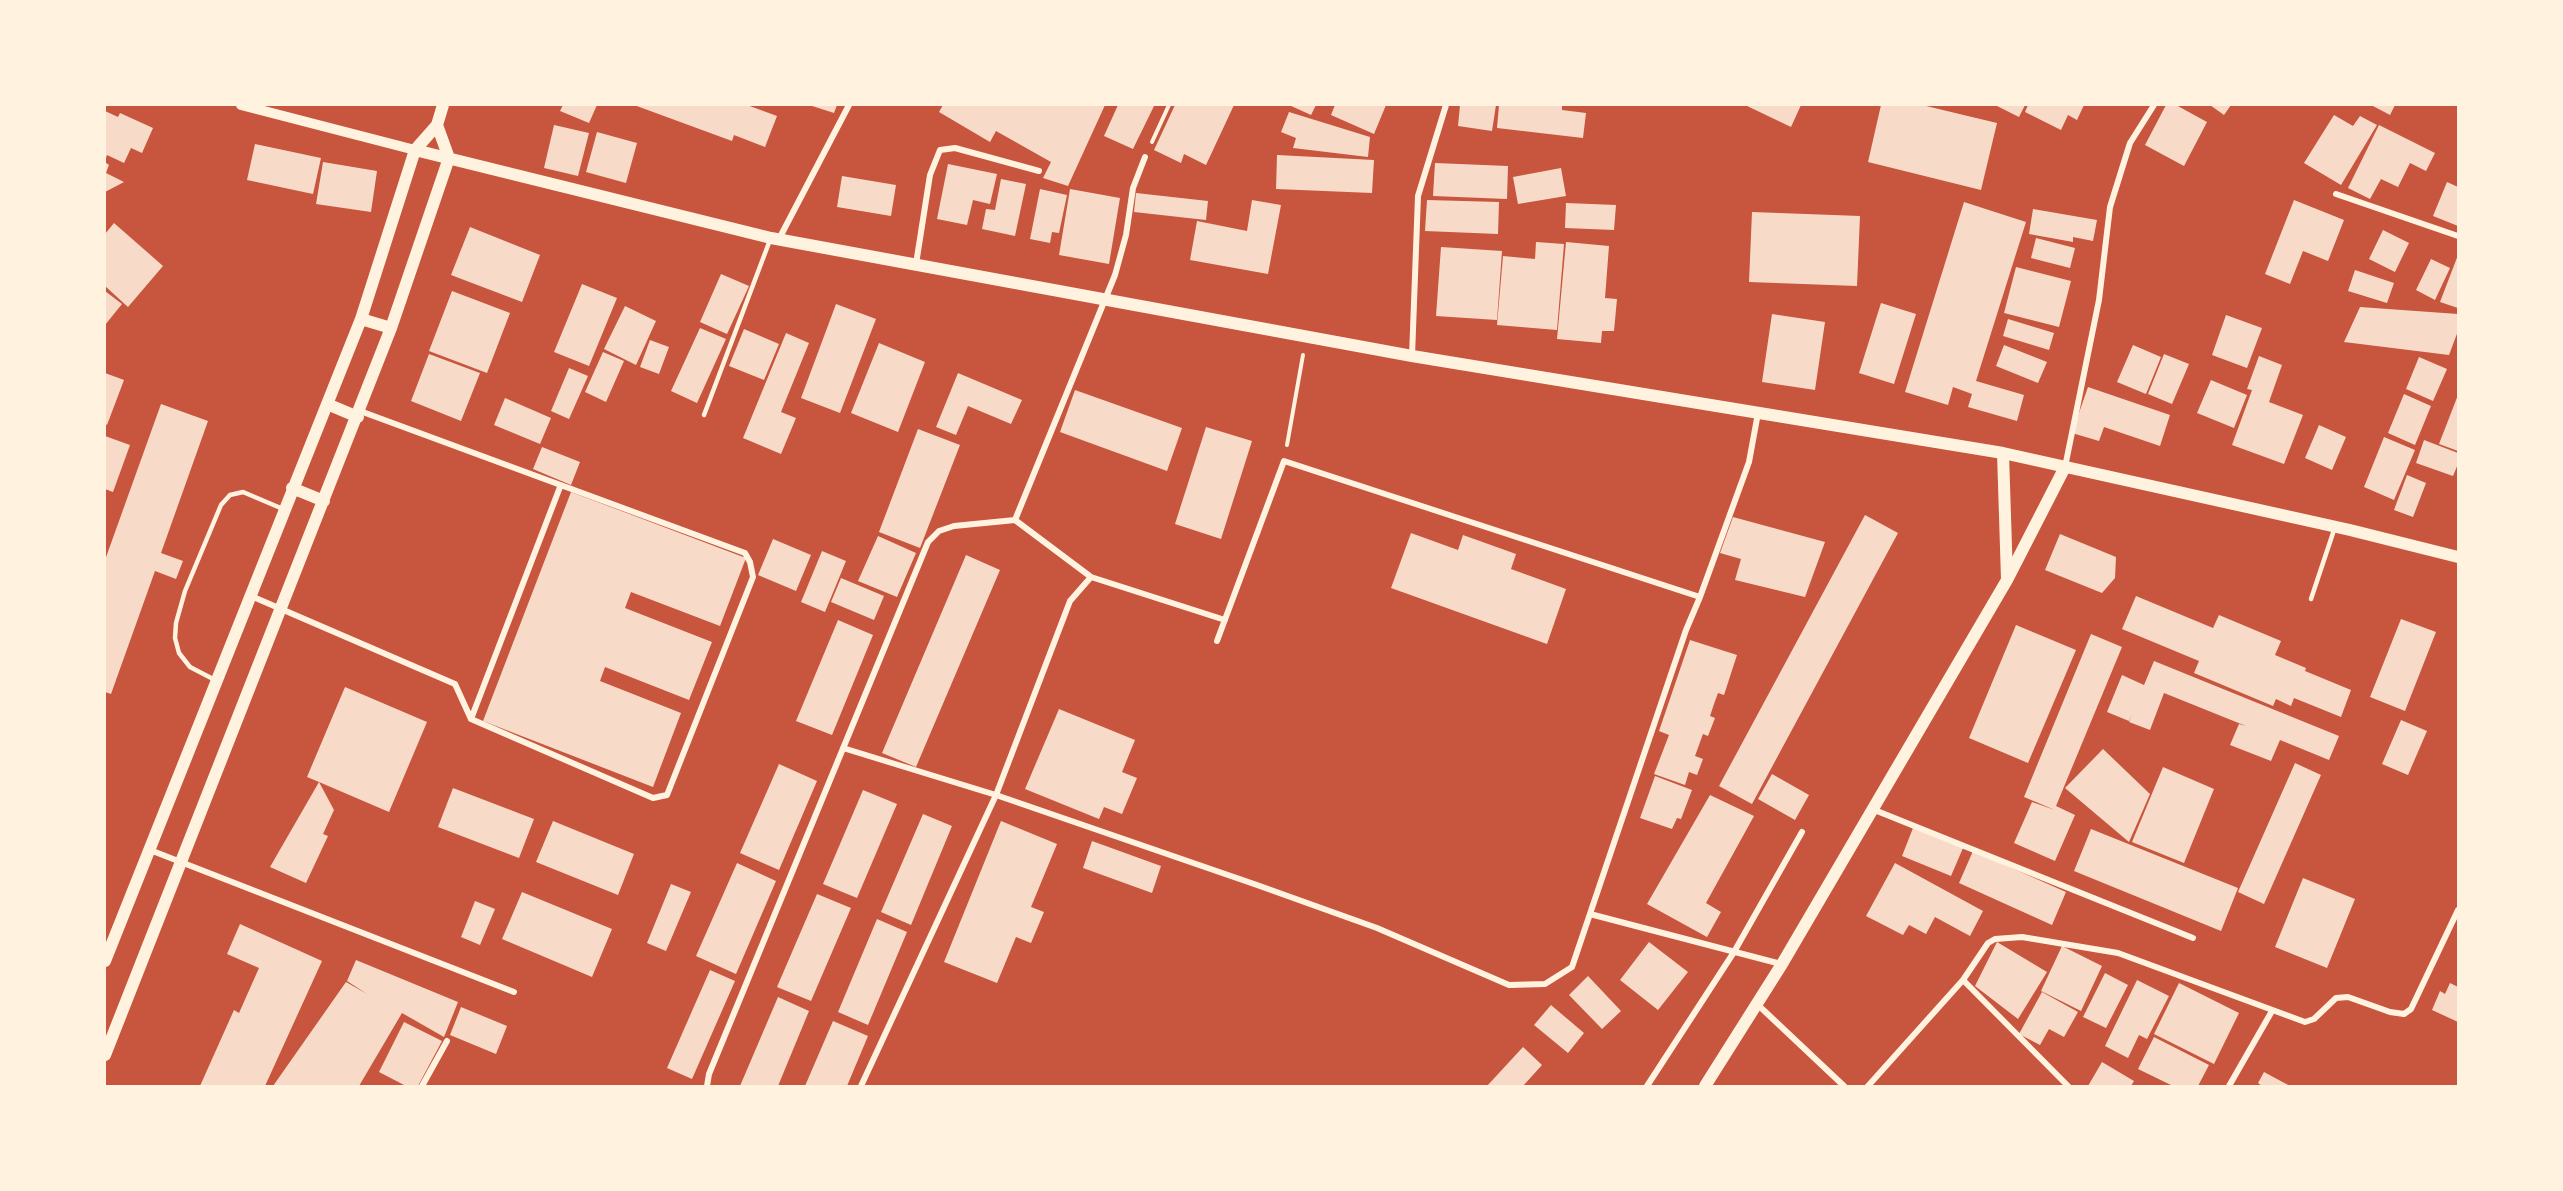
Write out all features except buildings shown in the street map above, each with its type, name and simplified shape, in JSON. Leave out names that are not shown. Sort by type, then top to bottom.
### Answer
[{"type":"main road","points":[[105,961],[361,319],[415,150],[437,125],[442,105]]},
{"type":"main road","points":[[105,1055],[391,328],[449,158],[437,125]]},
{"type":"main road","points":[[415,150],[775,238],[1412,356],[2003,453],[2335,527],[2458,557]]},
{"type":"main road","points":[[361,319],[391,328]]},
{"type":"main road","points":[[327,404],[359,414]]},
{"type":"main road","points":[[2003,453],[2007,580]]},
{"type":"main road","points":[[1705,1086],[1782,964],[2007,580],[2065,467]]},
{"type":"main road","points":[[292,488],[324,501]]},
{"type":"street","points":[[242,105],[415,150]]},
{"type":"street","points":[[775,238],[849,105]]},
{"type":"street","points":[[1412,356],[1418,196],[1446,105]]},
{"type":"street","points":[[2065,467],[2099,300],[2110,207],[2130,143],[2154,105]]},
{"type":"street","points":[[916,265],[930,175],[940,150],[955,148],[1039,171]]},
{"type":"street","points":[[1015,519],[1115,275],[1126,235],[1133,188],[1145,157]]},
{"type":"street","points":[[2336,194],[2458,237]]},
{"type":"street","points":[[843,748],[996,795],[1377,928],[1509,985],[1545,984],[1572,967],[1686,630],[1749,462],[1758,413]]},
{"type":"street","points":[[250,595],[455,684],[471,719],[653,798],[667,795],[753,577],[750,562],[745,554],[359,414]]},
{"type":"street","points":[[1217,641],[1284,461],[1700,597]]},
{"type":"street","points":[[471,719],[560,487]]},
{"type":"street","points":[[707,1086],[714,1063],[928,542],[939,531],[954,526],[1015,519],[1091,577],[1225,620]]},
{"type":"street","points":[[861,1086],[996,795],[1070,601],[1091,577]]},
{"type":"street","points":[[1872,808],[2193,938]]},
{"type":"street","points":[[1647,1086],[1734,952],[1802,832]]},
{"type":"street","points":[[149,850],[514,992]]},
{"type":"street","points":[[1868,1086],[1963,980],[1988,943],[1995,939],[2022,937],[2118,953],[2305,1022],[2314,1019],[2336,998],[2348,997],[2390,1012],[2404,1014],[2410,1009],[2458,910]]},
{"type":"street","points":[[1590,914],[1782,964]]},
{"type":"street","points":[[1963,980],[2068,1086]]},
{"type":"street","points":[[1757,1004],[1844,1086]]},
{"type":"street","points":[[2229,1086],[2272,1011]]},
{"type":"street","points":[[422,1086],[447,1041]]},
{"type":"lane","points":[[704,415],[775,238]]},
{"type":"lane","points":[[217,682],[190,667],[179,653],[175,638],[176,623],[185,591],[221,505],[230,495],[243,492],[285,509]]},
{"type":"lane","points":[[2311,599],[2335,527]]},
{"type":"path","points":[[1145,157],[1169,105]]},
{"type":"path","points":[[1284,461],[1307,337]]}]
